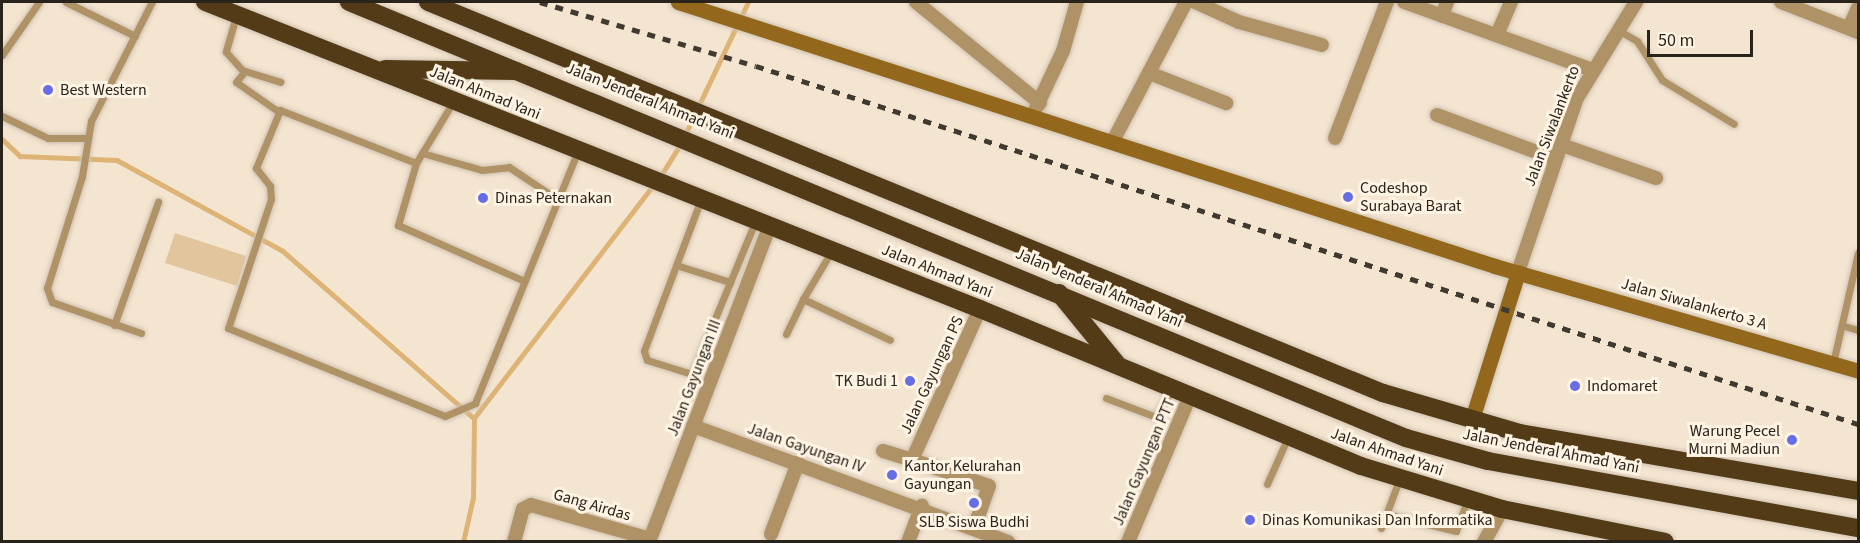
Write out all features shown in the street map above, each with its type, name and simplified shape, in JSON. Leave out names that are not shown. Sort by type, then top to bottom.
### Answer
[{"type":"highway","name":"Jalan Ahmad Yani","points":[[204,2],[578,153],[763,222],[1288,437],[1399,480],[1467,500],[1612,536],[1665,542]]},
{"type":"highway","name":"Jalan Jenderal Ahmad Yani","points":[[349,2],[527,71],[1057,290],[1406,438],[1488,461],[1858,528]]},
{"type":"highway","name":"Jalan Jenderal Ahmad Yani","points":[[428,2],[693,106],[1287,356],[1383,393],[1472,419],[1580,444],[1858,491]]},
{"type":"highway","points":[[372,69],[527,71]]},
{"type":"highway","points":[[1057,290],[1118,366]]},
{"type":"street","points":[[916,2],[1036,109],[1077,2]]},
{"type":"street","points":[[1113,141],[1186,2]]},
{"type":"street","points":[[1195,2],[1239,22],[1322,45]]},
{"type":"street","points":[[1335,138],[1387,2]]},
{"type":"street","points":[[1404,2],[1590,69]]},
{"type":"street","points":[[1442,16],[1447,2]]},
{"type":"street","points":[[1497,35],[1511,2]]},
{"type":"street","name":"Jalan Siwalankerto","points":[[1518,272],[1559,144],[1590,69],[1636,2]]},
{"type":"street","points":[[1781,2],[1854,30],[1858,8]]},
{"type":"street","name":"Jalan Siwalankerto 3 A","points":[[684,4],[1036,109],[1113,141],[1518,272],[1858,371]]},
{"type":"street","points":[[1149,73],[1226,103]]},
{"type":"street","points":[[1437,115],[1555,159]]},
{"type":"street","points":[[1559,144],[1656,178]]},
{"type":"street","name":"Jalan Gayungan III","points":[[649,540],[693,426],[763,222]]},
{"type":"street","points":[[1472,419],[1518,272]]},
{"type":"street","name":"Jalan Gayungan PS","points":[[883,451],[912,460],[980,309]]},
{"type":"street","name":"Jalan Gayungan PTT","points":[[1128,542],[1190,396]]},
{"type":"street","name":"Jalan Gayungan IV","points":[[693,426],[922,506],[1008,542]]},
{"type":"street","points":[[912,460],[989,486],[974,528]]},
{"type":"street","points":[[771,534],[798,463]]},
{"type":"street","name":"Gang Airdas","points":[[513,542],[523,509],[531,505],[649,540]]},
{"type":"street","points":[[908,542],[922,506]]},
{"type":"street","points":[[1484,542],[1502,509]]},
{"type":"lane","points":[[2,55],[39,2]]},
{"type":"lane","points":[[66,2],[135,36]]},
{"type":"lane","points":[[141,333],[52,302],[48,295],[82,176],[84,149],[96,108],[152,2]]},
{"type":"lane","points":[[237,14],[226,52],[243,71],[280,82]]},
{"type":"lane","points":[[1616,29],[1637,41],[1662,80],[1734,124]]},
{"type":"lane","points":[[243,71],[236,80],[239,89],[279,112],[286,110],[416,163]]},
{"type":"lane","points":[[453,101],[416,163],[398,225],[522,280]]},
{"type":"lane","points":[[279,112],[256,168],[271,190],[230,332],[444,416],[468,409],[497,359],[522,280],[560,201],[578,153]]},
{"type":"lane","points":[[2,116],[48,138],[87,138]]},
{"type":"lane","points":[[422,153],[482,170],[509,167],[560,201]]},
{"type":"lane","points":[[701,198],[643,357],[687,375],[730,282],[763,222]]},
{"type":"lane","points":[[114,325],[158,202]]},
{"type":"lane","points":[[786,334],[803,299],[832,250]]},
{"type":"lane","points":[[1833,363],[1844,326],[1858,253]]},
{"type":"lane","points":[[676,265],[730,282]]},
{"type":"lane","points":[[803,299],[890,340]]},
{"type":"lane","points":[[1844,326],[1858,330]]},
{"type":"lane","points":[[1106,398],[1156,417],[1172,388]]},
{"type":"lane","points":[[1267,484],[1288,437]]},
{"type":"lane","points":[[1381,528],[1399,480]]},
{"type":"lane","points":[[1386,514],[1456,531],[1467,500]]},
{"type":"shaded area","points":[[175,233],[246,256],[237,286],[165,263]]},
{"type":"waterway","points":[[697,109],[748,2]]},
{"type":"waterway","points":[[684,136],[694,117]]},
{"type":"waterway","points":[[2,139],[20,156],[117,160],[283,251],[474,418]]},
{"type":"waterway","points":[[660,177],[681,144]]},
{"type":"waterway","points":[[463,542],[473,498],[474,418],[654,184]]},
{"type":"railway","points":[[540,2],[756,66],[1858,424]]},
{"type":"place","name":"Best Western","points":[[48,90]]},
{"type":"place","name":"Codeshop Surabaya Barat","points":[[1348,197]]},
{"type":"place","name":"Dinas Peternakan","points":[[483,198]]},
{"type":"place","name":"TK Budi 1","points":[[910,381]]},
{"type":"place","name":"Indomaret","points":[[1575,386]]},
{"type":"place","name":"Warung Pecel Murni Madiun","points":[[1792,440]]},
{"type":"place","name":"Kantor Kelurahan Gayungan","points":[[892,475]]},
{"type":"place","name":"SLB Siswa Budhi","points":[[974,503]]},
{"type":"place","name":"Dinas Komunikasi Dan Informatika","points":[[1250,520]]}]
